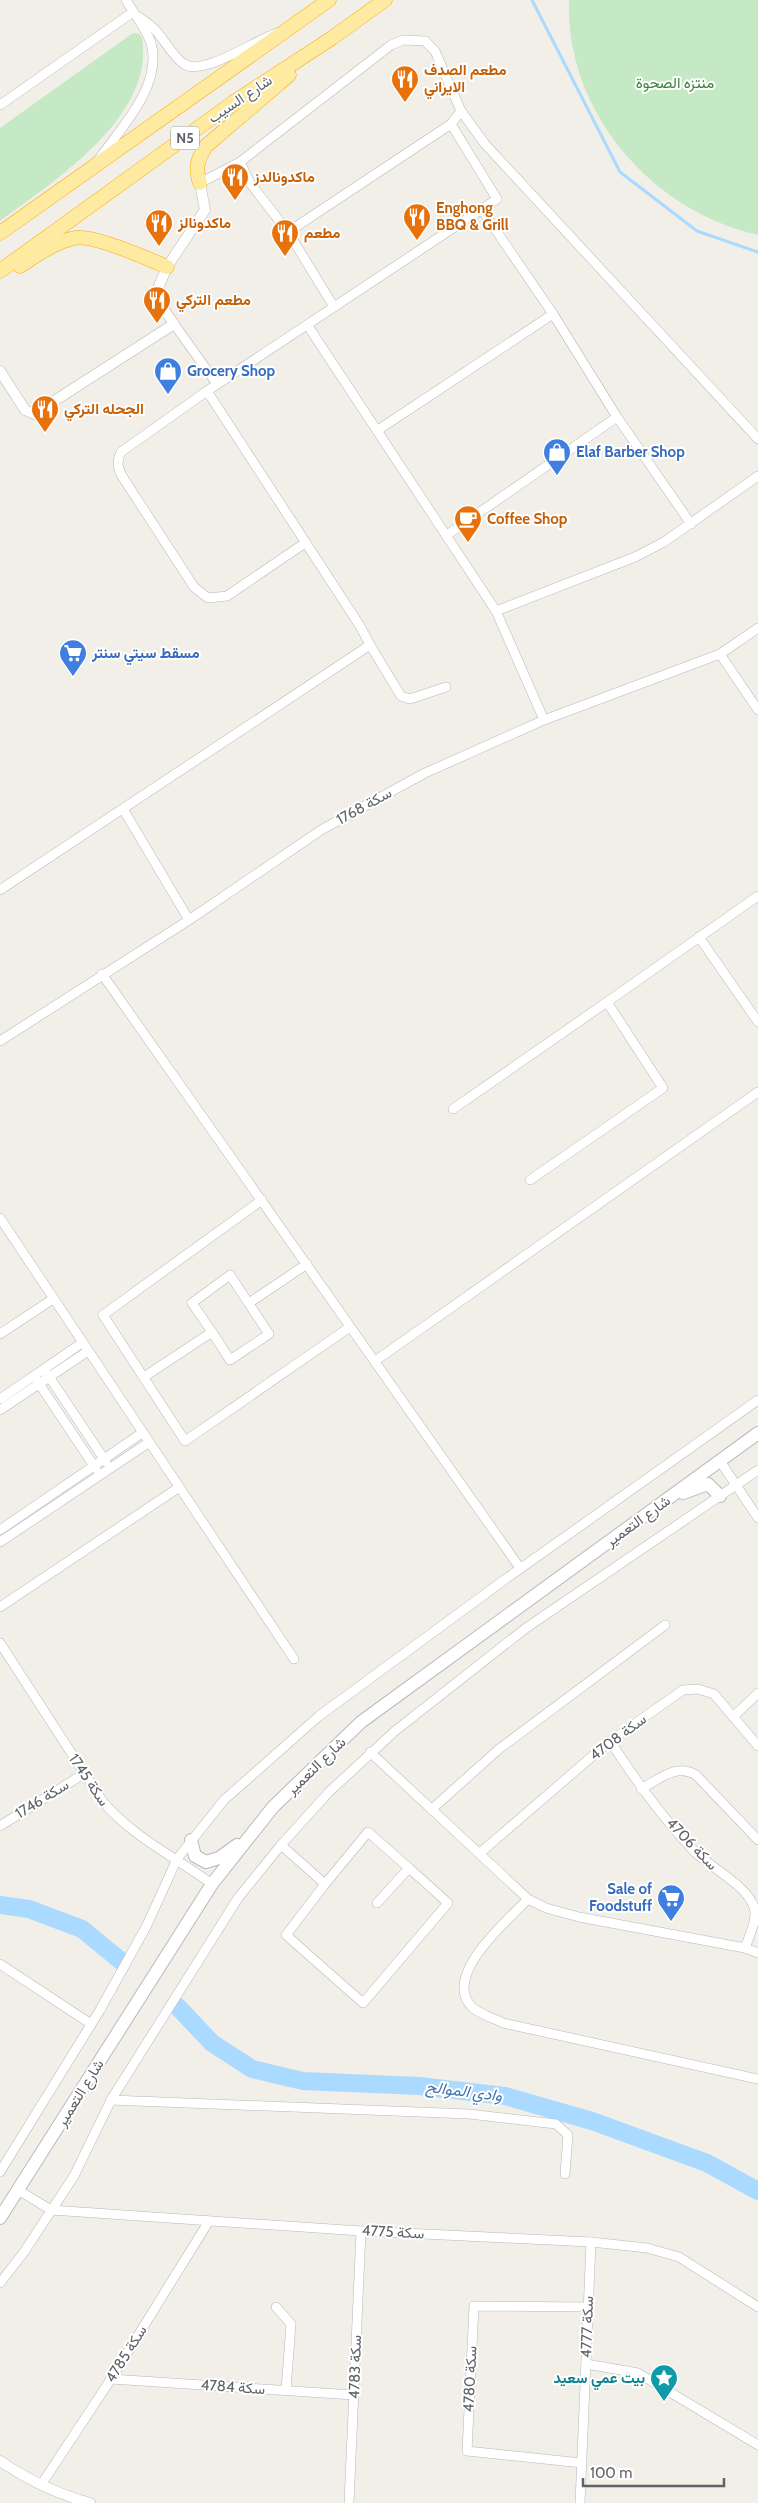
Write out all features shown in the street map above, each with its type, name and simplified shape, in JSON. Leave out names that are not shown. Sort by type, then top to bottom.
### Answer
[{"type":"highway","name":"شارع السيب","points":[[0,232],[329,0]]},
{"type":"highway","name":"شارع السيب","points":[[0,271],[234,102],[332,38],[385,0]]},
{"type":"highway","name":"N5","points":[[372,9],[394,0]]},
{"type":"highway","points":[[200,183],[196,171],[198,158],[206,146],[332,38]]},
{"type":"highway","points":[[0,278],[53,246],[77,237],[124,250],[167,267]]},
{"type":"main road","name":"شارع التعمير","points":[[0,2218],[212,1884],[273,1807],[361,1722],[758,1433]]},
{"type":"main road","points":[[675,1493],[708,1484],[720,1496]]},
{"type":"main road","points":[[192,1840],[195,1856],[206,1862],[219,1858],[249,1837]]},
{"type":"street","points":[[95,166],[136,106],[152,73],[151,44],[126,0]]},
{"type":"street","points":[[133,12],[156,30],[185,65],[196,68],[211,64],[263,38],[283,31]]},
{"type":"street","points":[[0,105],[133,12]]},
{"type":"street","points":[[217,384],[158,302],[156,293],[167,267],[205,210],[200,183],[240,162],[391,45],[404,40],[426,41],[434,51],[461,111],[485,144],[758,439]]},
{"type":"street","points":[[288,232],[451,124],[461,111]]},
{"type":"street","points":[[305,543],[227,596],[208,598],[194,587],[127,484],[118,464],[121,452],[217,384],[308,326],[497,199],[451,124]]},
{"type":"street","points":[[240,162],[250,183],[288,232],[334,307]]},
{"type":"street","points":[[482,210],[553,314],[617,417],[691,524]]},
{"type":"street","points":[[378,430],[553,314]]},
{"type":"street","points":[[0,371],[25,410],[34,414],[174,324]]},
{"type":"street","points":[[308,326],[496,611],[544,720]]},
{"type":"street","points":[[207,391],[360,626],[401,696],[410,699],[446,687]]},
{"type":"street","points":[[447,535],[617,417]]},
{"type":"street","points":[[496,611],[635,557],[664,542],[758,476]]},
{"type":"street","name":"سكة 1768","points":[[0,1041],[189,920],[320,830],[425,773],[544,720],[720,654],[758,628]]},
{"type":"street","points":[[0,890],[370,645]]},
{"type":"street","points":[[720,654],[758,710]]},
{"type":"street","points":[[123,808],[189,920]]},
{"type":"street","points":[[453,1109],[758,896]]},
{"type":"street","points":[[699,937],[758,1022]]},
{"type":"street","points":[[102,974],[520,1568]]},
{"type":"street","points":[[530,1180],[663,1088],[607,1002]]},
{"type":"street","points":[[375,1361],[758,1092]]},
{"type":"street","points":[[262,1200],[103,1315],[185,1440],[350,1327]]},
{"type":"street","points":[[0,1218],[148,1443],[294,1659]]},
{"type":"street","points":[[249,1303],[307,1264]]},
{"type":"street","points":[[230,1275],[270,1334],[230,1360],[212,1332],[192,1303],[230,1275]]},
{"type":"street","points":[[0,1334],[53,1299]]},
{"type":"street","points":[[144,1377],[212,1332]]},
{"type":"street","points":[[0,1398],[82,1343]]},
{"type":"street","points":[[0,1410],[88,1352]]},
{"type":"street","points":[[44,1369],[110,1468]]},
{"type":"street","points":[[34,1376],[100,1475]]},
{"type":"street","points":[[0,2172],[91,2024],[147,1925],[177,1859],[224,1800],[319,1716],[520,1568],[758,1400]]},
{"type":"street","points":[[0,1530],[142,1433]]},
{"type":"street","points":[[0,1542],[148,1443]]},
{"type":"street","points":[[720,1461],[758,1518]]},
{"type":"street","points":[[0,2282],[24,2252],[74,2176],[111,2100],[238,1898],[281,1845],[329,1792],[370,1752],[526,1628],[758,1470]]},
{"type":"street","points":[[0,1607],[178,1488]]},
{"type":"street","points":[[432,1809],[499,1749],[665,1625]]},
{"type":"street","name":"سكة 1745","points":[[0,1643],[103,1802],[118,1818],[140,1836],[212,1884]]},
{"type":"street","name":"سكة 4708","points":[[480,1853],[610,1741],[683,1690],[698,1688],[714,1694],[758,1746]]},
{"type":"street","points":[[733,1717],[758,1693]]},
{"type":"street","name":"سكة 4706","points":[[610,1741],[641,1789],[697,1853],[746,1894],[754,1908],[754,1922],[745,1948]]},
{"type":"street","points":[[370,1752],[528,1898],[546,1908],[579,1917],[758,1952]]},
{"type":"street","points":[[641,1789],[675,1770],[687,1770],[696,1776],[758,1840]]},
{"type":"street","name":"سكة 1746","points":[[0,1826],[84,1773]]},
{"type":"street","points":[[368,1832],[448,1903],[363,2003],[286,1935],[325,1884],[368,1832]]},
{"type":"street","points":[[281,1845],[325,1884]]},
{"type":"street","points":[[378,1903],[409,1868]]},
{"type":"street","points":[[528,1898],[476,1955],[465,1974],[464,1993],[472,2007],[503,2023],[758,2079]]},
{"type":"street","points":[[0,1964],[91,2024]]},
{"type":"street","points":[[111,2100],[470,2114],[556,2124],[568,2135],[565,2174]]},
{"type":"street","name":"سكة 4775","points":[[18,2190],[51,2210],[361,2231],[591,2242],[647,2248],[679,2258],[758,2306]]},
{"type":"street","name":"سكة 4785","points":[[41,2486],[111,2379],[209,2220]]},
{"type":"street","name":"سكة 4783","points":[[349,2503],[361,2231]]},
{"type":"street","name":"سكة 4777","points":[[580,2503],[591,2242]]},
{"type":"street","name":"سكة 4780","points":[[582,2463],[467,2451],[474,2306],[588,2307]]},
{"type":"street","points":[[276,2307],[291,2324],[286,2390]]},
{"type":"street","points":[[586,2364],[638,2373],[661,2389],[758,2444]]},
{"type":"street","name":"سكة 4784","points":[[111,2379],[354,2395]]},
{"type":"street","points":[[0,2461],[41,2486],[90,2503]]},
{"type":"green space","name":"منتزه الصحوة","points":[[569,0],[758,0],[758,235],[719,223],[683,204],[650,179],[622,150],[599,117],[582,80],[572,41]]},
{"type":"green space","points":[[133,33],[139,34],[142,38],[142,67],[133,94],[117,120],[96,144],[72,166],[47,187],[0,221],[0,128]]},
{"type":"waterway","points":[[532,0],[620,172],[697,231],[758,252]]},
{"type":"waterway","name":"وادي الموالح","points":[[0,1905],[29,1909],[82,1929],[121,1961]]},
{"type":"waterway","name":"وادي الموالح","points":[[177,2006],[212,2043],[252,2069],[303,2081],[419,2086],[505,2096],[592,2121],[707,2163],[758,2191]]},
{"type":"place","name":"مطعم الصدف الايراني","points":[[405,103]]},
{"type":"place","name":"ماكدونالدز","points":[[235,201]]},
{"type":"place","name":"Enghong BBQ & Grill","points":[[417,241]]},
{"type":"place","name":"ماكدونالز","points":[[159,247]]},
{"type":"place","name":"مطعم","points":[[285,257]]},
{"type":"place","name":"مطعم التركي","points":[[157,324]]},
{"type":"place","name":"Grocery Shop","points":[[168,395]]},
{"type":"place","name":"الجحله التركي","points":[[45,433]]},
{"type":"place","name":"Elaf Barber Shop","points":[[557,476]]},
{"type":"place","name":"Coffee Shop","points":[[468,543]]},
{"type":"place","name":"مسقط سيتي سنتر","points":[[73,677]]},
{"type":"place","name":"Sale of Foodstuff","points":[[671,1922]]},
{"type":"place","name":"بيت عمي سعيد","points":[[664,2402]]}]
